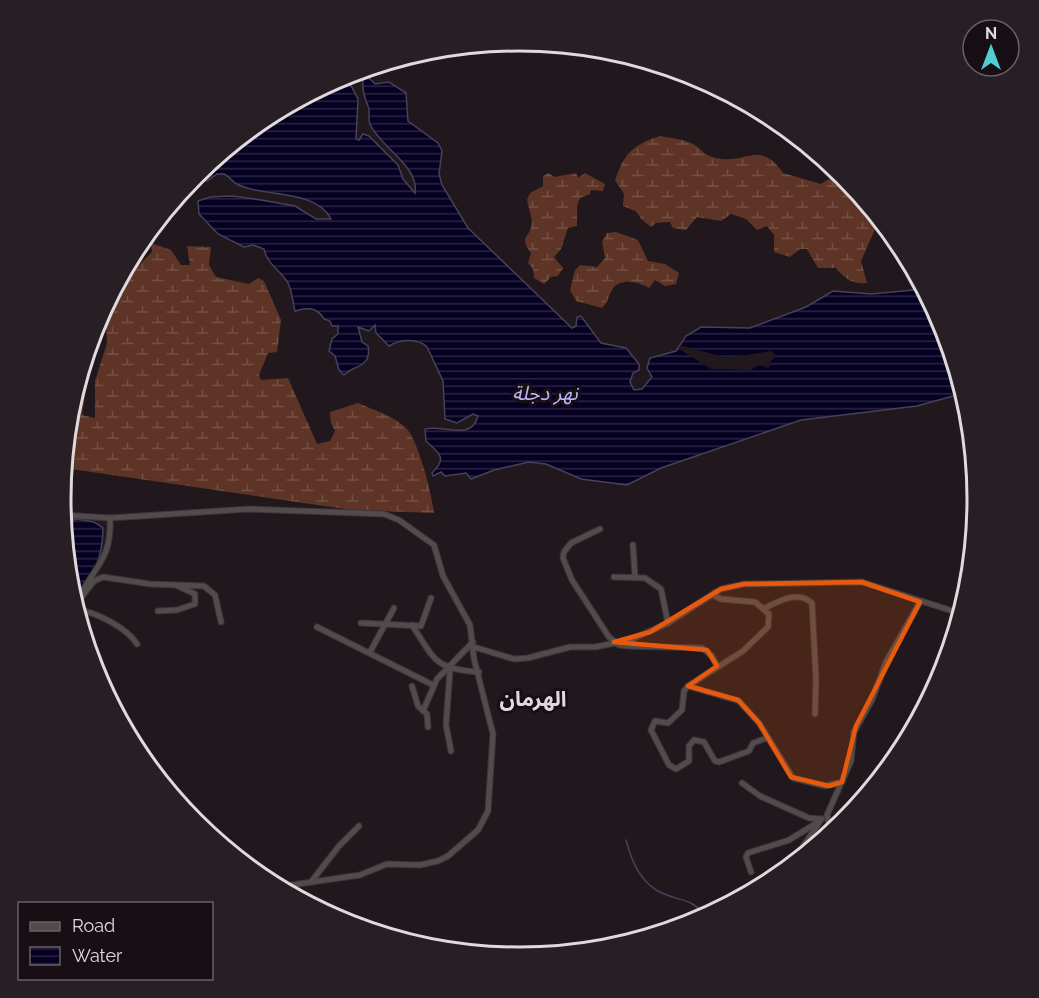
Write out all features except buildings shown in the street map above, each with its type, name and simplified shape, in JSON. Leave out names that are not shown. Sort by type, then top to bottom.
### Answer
[{"type":"street","points":[[72,515],[110,518],[249,509],[390,515],[434,545],[442,576],[470,625],[494,740],[489,806],[481,826],[448,856],[438,861],[420,865],[387,864],[360,875],[293,886]]},
{"type":"street","points":[[82,595],[106,554],[110,540],[110,518]]},
{"type":"street","points":[[600,529],[571,543],[564,552],[563,558],[572,580],[614,642],[627,646],[702,648],[712,656],[717,666]]},
{"type":"street","points":[[633,545],[635,577]]},
{"type":"street","points":[[614,577],[645,578],[661,589],[668,623]]},
{"type":"street","points":[[83,598],[100,578],[211,589],[216,598],[221,622]]},
{"type":"street","points":[[473,645],[514,659],[528,658],[570,647],[595,647],[640,637],[668,623],[715,592],[736,585],[849,580],[862,582],[953,611]]},
{"type":"street","points":[[158,611],[177,610],[195,604],[195,594],[177,585]]},
{"type":"street","points":[[715,592],[717,598],[755,602],[765,608],[770,620],[763,634],[743,651],[688,686],[680,714],[668,723],[657,720],[650,726],[671,767],[676,769],[687,763],[689,746],[694,740],[704,742],[715,761],[719,762],[749,752],[753,743],[767,738]]},
{"type":"street","points":[[765,608],[792,597],[803,598],[812,603],[816,680],[815,714]]},
{"type":"street","points":[[361,623],[422,625],[431,598]]},
{"type":"street","points":[[805,844],[823,820],[842,782],[851,761],[856,726],[872,700],[886,662],[920,602]]},
{"type":"street","points":[[370,652],[394,608]]},
{"type":"street","points":[[86,610],[125,631],[137,644]]},
{"type":"street","points":[[411,625],[432,656],[448,669],[479,672]]},
{"type":"street","points":[[317,627],[433,685]]},
{"type":"street","points":[[423,711],[433,685],[473,645]]},
{"type":"street","points":[[448,669],[446,725],[451,751]]},
{"type":"street","points":[[412,686],[418,706],[427,714],[428,727]]},
{"type":"street","points":[[688,686],[739,701],[754,717],[789,775],[795,780],[825,786],[842,782]]},
{"type":"street","points":[[742,783],[756,794],[809,818],[823,820]]},
{"type":"street","points":[[823,820],[826,825]]},
{"type":"street","points":[[752,872],[746,857],[748,853],[789,840],[823,820]]},
{"type":"street","points":[[308,885],[318,876],[335,851],[359,826]]},
{"type":"highlighted area","points":[[862,582],[920,602],[856,726],[842,782],[829,786],[791,777],[759,723],[738,700],[688,686],[717,666],[707,650],[614,642],[650,632],[721,589],[744,584]]},
{"type":"green space","points":[[660,136],[689,142],[716,158],[736,159],[752,155],[767,157],[783,173],[821,184],[831,178],[876,227],[861,261],[867,283],[849,280],[836,268],[818,268],[807,249],[800,249],[790,257],[774,252],[774,235],[767,226],[757,230],[746,219],[731,214],[721,221],[697,217],[686,230],[673,228],[670,222],[656,223],[651,227],[641,219],[637,212],[623,206],[624,194],[615,180],[626,157],[643,143]]},
{"type":"green space","points":[[549,173],[554,177],[576,173],[578,178],[585,173],[605,184],[603,191],[591,190],[590,194],[580,198],[577,206],[577,226],[568,228],[561,249],[554,257],[563,268],[558,276],[551,277],[544,284],[534,278],[533,269],[528,263],[531,253],[526,246],[525,238],[532,224],[527,200],[530,193],[543,186],[543,176]]},
{"type":"green space","points":[[616,232],[638,240],[648,261],[665,264],[679,273],[676,284],[665,286],[655,280],[649,288],[635,283],[620,283],[612,290],[602,308],[576,301],[570,290],[575,270],[580,265],[597,267],[605,258],[602,242],[607,233]]},
{"type":"green space","points":[[152,243],[171,250],[181,265],[190,265],[187,246],[211,247],[209,265],[216,277],[249,284],[258,278],[264,281],[281,320],[277,352],[268,353],[259,375],[261,380],[288,378],[317,444],[330,441],[335,431],[331,423],[330,412],[358,403],[402,424],[412,436],[420,457],[434,513],[352,510],[72,469],[80,412],[87,383],[82,415],[95,418],[95,381],[107,343],[106,327],[138,265],[152,252]]},
{"type":"water","name":"نهر دجلة","points":[[368,77],[375,84],[389,82],[406,93],[408,121],[438,143],[442,151],[439,174],[442,185],[468,228],[572,328],[576,326],[577,317],[581,316],[601,343],[626,348],[639,364],[639,370],[633,373],[630,382],[634,390],[642,389],[652,377],[647,368],[650,358],[676,351],[686,336],[701,327],[750,328],[806,307],[833,291],[871,294],[915,290],[944,355],[955,395],[917,406],[801,420],[661,468],[627,485],[581,479],[546,464],[529,462],[494,470],[471,479],[466,473],[445,476],[441,472],[433,476],[432,473],[441,459],[438,452],[426,441],[425,429],[463,430],[474,424],[478,416],[473,414],[457,423],[445,419],[443,381],[427,347],[419,342],[409,341],[389,346],[376,333],[375,325],[369,331],[358,327],[362,342],[368,346],[367,358],[361,365],[344,375],[339,370],[335,356],[329,351],[332,339],[338,334],[338,326],[332,326],[330,321],[324,319],[315,310],[295,311],[288,283],[268,259],[264,249],[253,245],[244,247],[218,234],[199,214],[198,201],[210,197],[232,196],[295,206],[316,219],[331,219],[324,209],[313,202],[246,188],[224,174],[217,174],[205,180],[224,162],[271,127],[321,97],[350,84],[358,99],[356,139],[359,140],[363,134],[369,136],[398,165],[403,179],[415,193],[415,183],[411,174],[370,124],[369,108],[363,85],[364,79]]},
{"type":"water","points":[[77,519],[94,522],[103,528],[96,565],[81,589],[75,557],[72,521]]},
{"type":"pier","points":[[680,345],[727,358],[772,351],[776,357],[770,362],[769,368],[759,365],[751,370],[711,369],[679,349]]},
{"type":"waterway","points":[[626,840],[634,863],[648,884],[662,893],[690,903],[699,909]]},
{"type":"district","name":"الهرمان","points":[[533,699]]}]
